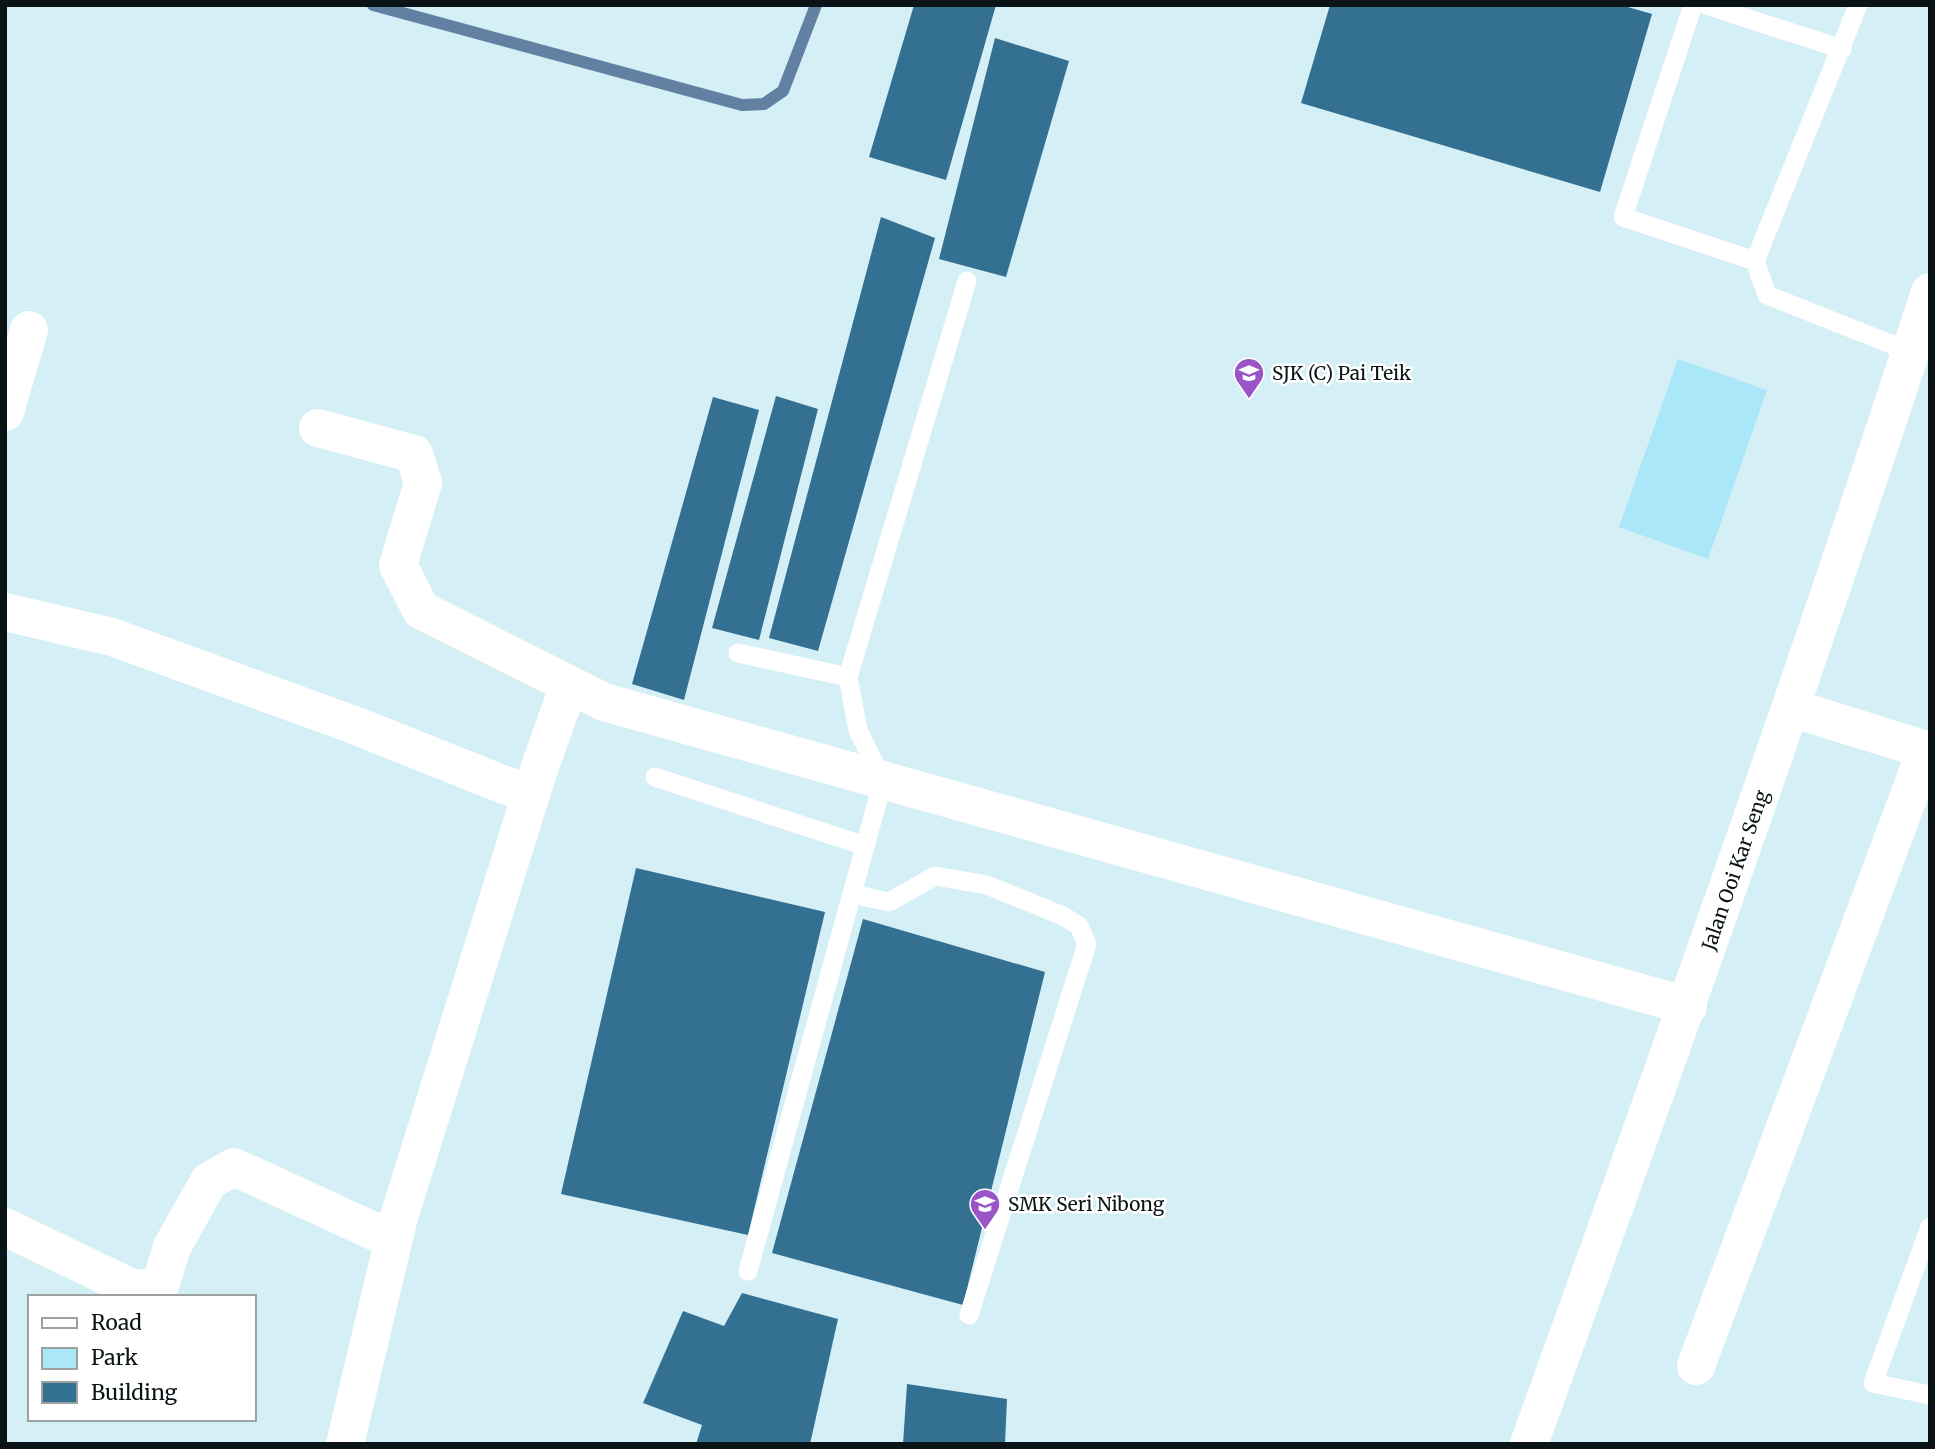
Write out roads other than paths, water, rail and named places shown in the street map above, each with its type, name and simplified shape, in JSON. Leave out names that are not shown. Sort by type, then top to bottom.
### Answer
[{"type":"street","name":"Jalan Ooi Kar Seng","points":[[1529,1444],[1920,354],[1930,292]]},
{"type":"street","points":[[5,412],[29,330]]},
{"type":"street","points":[[318,428],[414,454],[423,483],[398,565],[421,610],[604,702],[1688,1006]]},
{"type":"street","points":[[5,612],[112,636],[354,725],[507,786],[532,793]]},
{"type":"street","points":[[345,1444],[403,1203],[569,684]]},
{"type":"street","points":[[1696,1366],[1928,750],[1791,708]]},
{"type":"street","points":[[5,1227],[134,1289],[160,1286],[172,1247],[209,1181],[234,1167],[393,1240]]},
{"type":"lane","points":[[1693,5],[1623,218],[1755,261]]},
{"type":"lane","points":[[1706,5],[1842,49]]},
{"type":"lane","points":[[1858,5],[1755,261],[1767,295],[1920,354]]},
{"type":"lane","points":[[748,1271],[883,780],[858,730],[848,677],[967,281]]},
{"type":"lane","points":[[738,653],[848,677]]},
{"type":"lane","points":[[655,777],[865,846]]},
{"type":"lane","points":[[852,894],[889,902],[935,876],[986,885],[1063,916],[1079,926],[1087,944],[968,1315]]},
{"type":"lane","points":[[1930,1227],[1873,1383],[1930,1395]]},
{"type":"waterway","points":[[373,5],[742,105],[764,104],[783,91],[816,5]]},
{"type":"place","name":"SJK (C) Pai Teik","points":[[1249,400]]},
{"type":"place","name":"SMK Seri Nibong","points":[[985,1231]]}]
